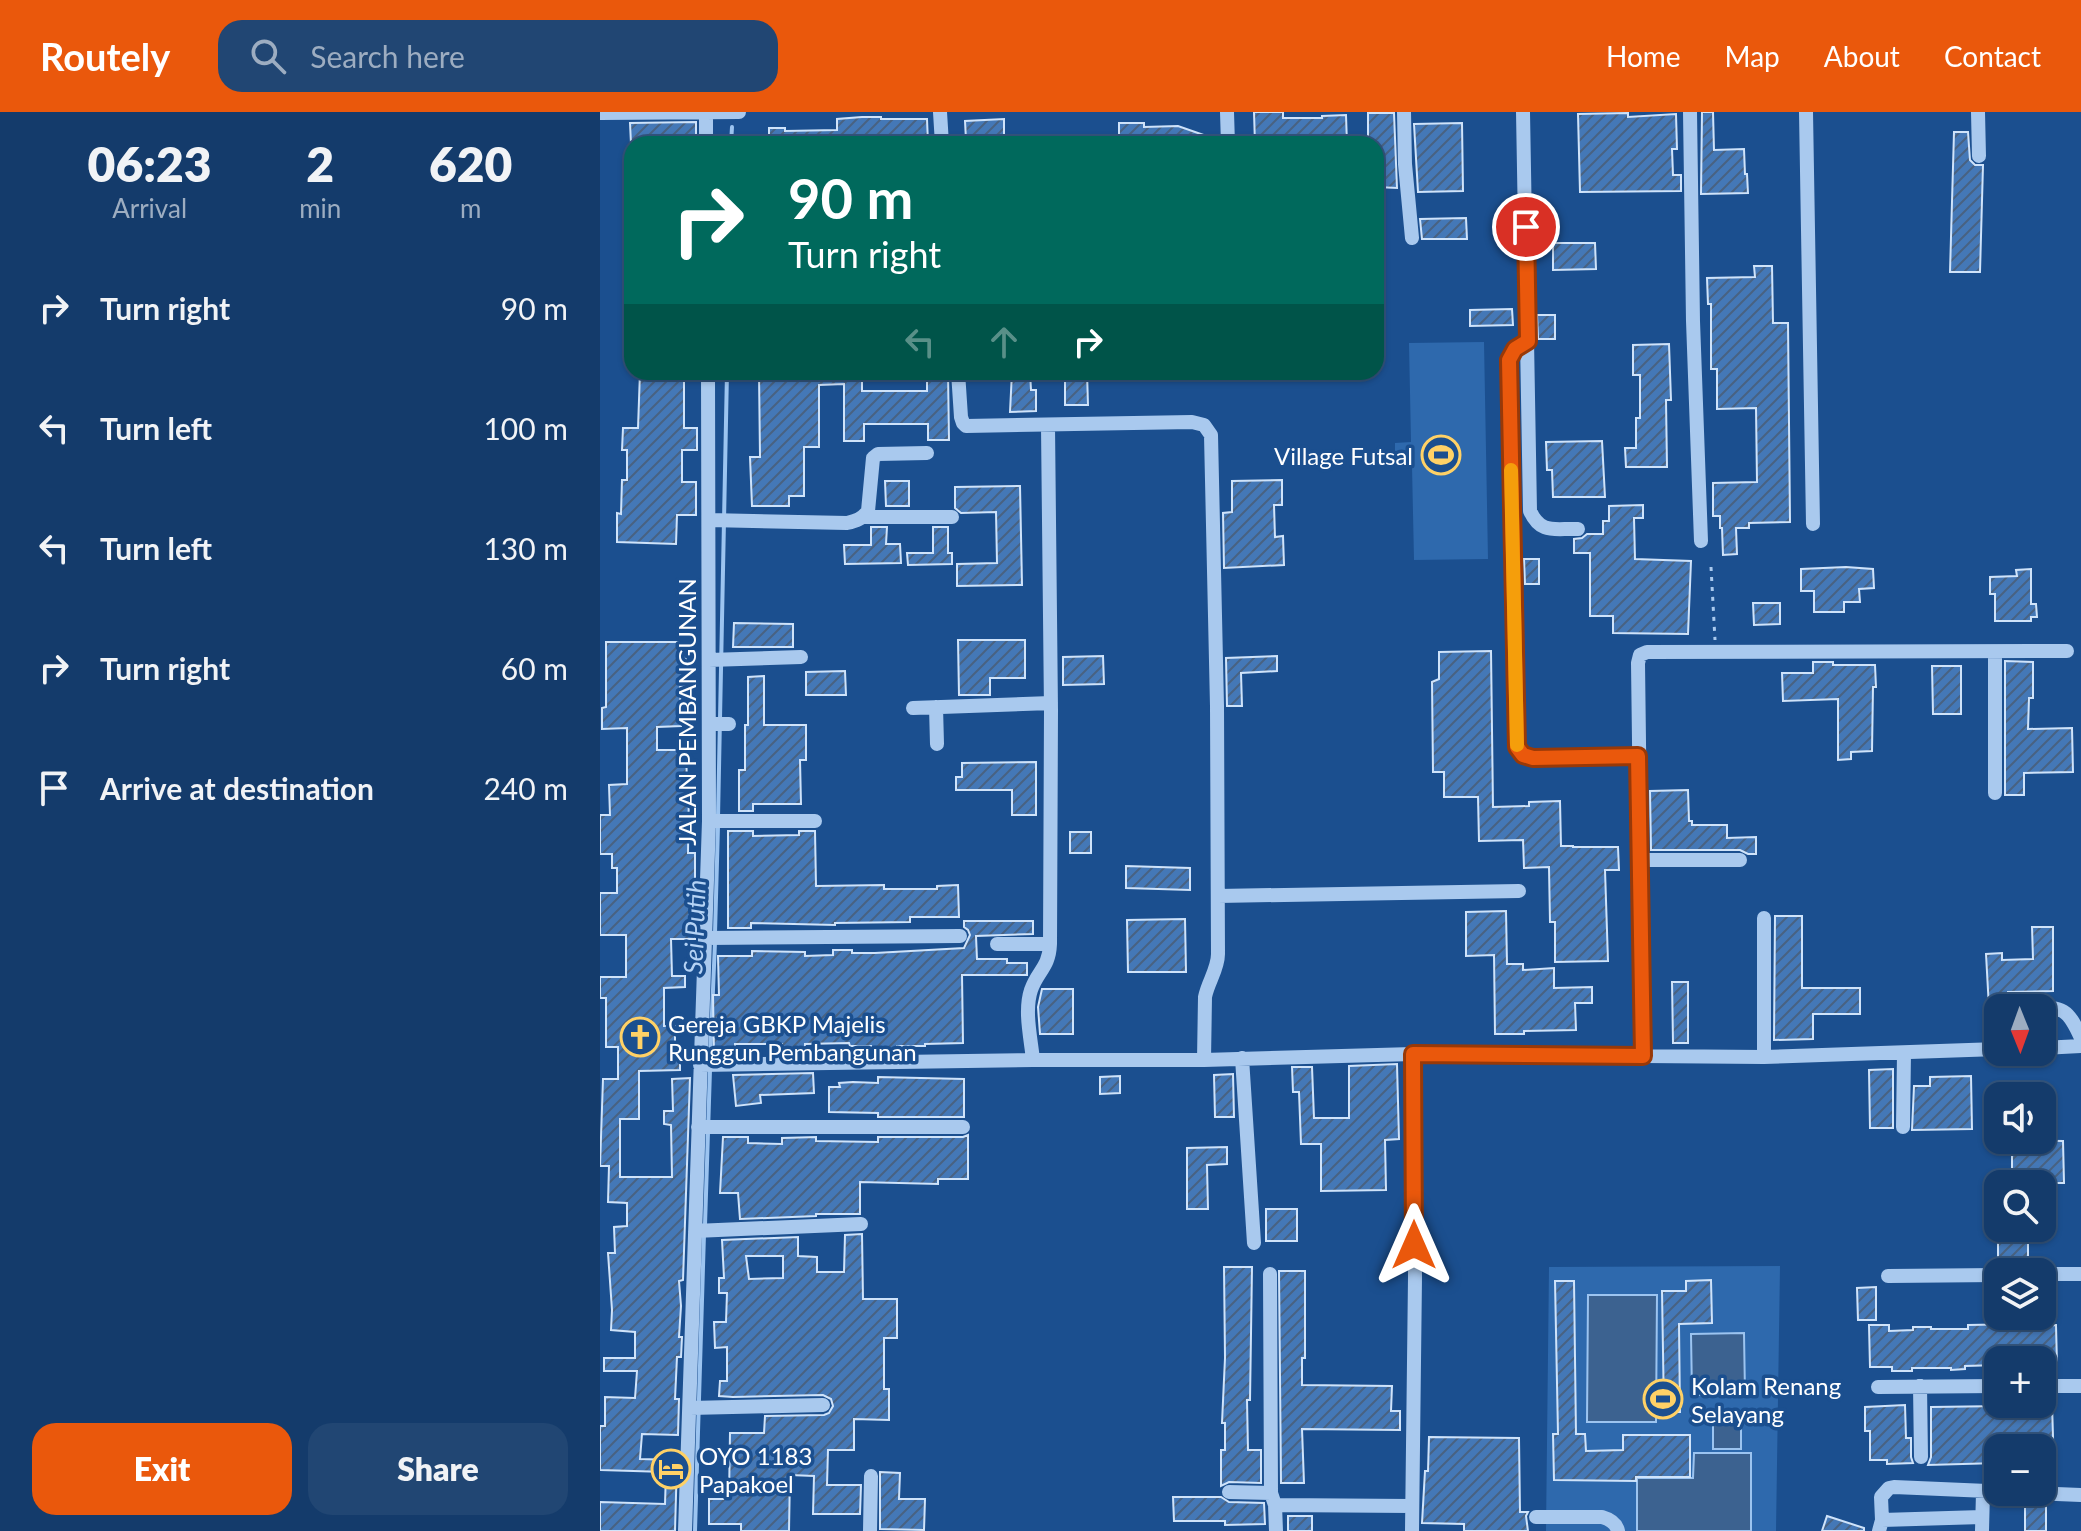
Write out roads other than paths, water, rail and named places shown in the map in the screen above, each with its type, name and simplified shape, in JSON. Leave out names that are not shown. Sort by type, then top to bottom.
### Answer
[{"type":"street","points":[[600,113],[739,112]]},
{"type":"street","points":[[940,112],[942,136]]},
{"type":"street","points":[[1227,112],[1228,136]]},
{"type":"street","points":[[1404,112],[1412,238]]},
{"type":"street","points":[[1523,112],[1530,511],[1542,528],[1578,529]]},
{"type":"street","points":[[1690,112],[1701,541]]},
{"type":"street","points":[[1806,112],[1813,524]]},
{"type":"street","points":[[1978,112],[1979,156]]},
{"type":"street","points":[[706,113],[706,136]]},
{"type":"street","points":[[1528,341],[1515,349],[1509,360],[1517,747],[1523,755],[1533,758],[1638,756]]},
{"type":"street","name":"JALAN PEMBANGUNAN","points":[[685,1531],[695,1408],[719,724],[712,660],[719,520],[709,380]]},
{"type":"street","points":[[959,380],[961,417],[966,426],[1192,422],[1204,425],[1211,435],[1218,960],[1205,997],[1204,1060]]},
{"type":"street","points":[[1033,1060],[1029,994],[1036,977],[1048,962],[1050,944],[1048,426]]},
{"type":"street","points":[[863,517],[868,511],[873,458],[878,454],[927,453]]},
{"type":"street","points":[[719,520],[847,523],[863,517],[952,517]]},
{"type":"street","points":[[1643,1056],[1638,756],[1640,655],[1647,652],[2067,651]]},
{"type":"street","points":[[1995,652],[1995,793]]},
{"type":"street","points":[[712,660],[801,657]]},
{"type":"street","points":[[913,708],[1051,703]]},
{"type":"street","points":[[936,707],[937,744]]},
{"type":"street","points":[[714,821],[815,821]]},
{"type":"street","points":[[1641,860],[1740,860]]},
{"type":"street","points":[[1218,896],[1519,891]]},
{"type":"street","points":[[1764,918],[1764,1057]]},
{"type":"street","points":[[711,938],[960,936]]},
{"type":"street","points":[[997,944],[1050,944]]},
{"type":"street","points":[[2056,1008],[2074,1020],[2081,1038]]},
{"type":"street","points":[[2056,1047],[2081,1046]]},
{"type":"street","points":[[708,1066],[1204,1060],[1413,1054],[1764,1057],[1984,1050]]},
{"type":"street","points":[[1903,1127],[1904,1053]]},
{"type":"street","points":[[1412,1531],[1415,1277],[1413,1054]]},
{"type":"street","points":[[1242,1058],[1254,1243]]},
{"type":"street","points":[[703,1127],[963,1127]]},
{"type":"street","points":[[700,1231],[861,1224]]},
{"type":"street","points":[[1270,1274],[1276,1531]]},
{"type":"street","points":[[2056,1274],[2081,1274]]},
{"type":"street","points":[[1888,1276],[1984,1275]]},
{"type":"street","points":[[1920,1386],[1921,1457]]},
{"type":"street","points":[[1878,1387],[1984,1386]]},
{"type":"street","points":[[2056,1386],[2081,1386]]},
{"type":"street","points":[[695,1408],[823,1405]]},
{"type":"street","points":[[870,1531],[871,1476]]},
{"type":"street","points":[[1983,1492],[1982,1524],[1881,1526],[1881,1497],[1889,1488],[2081,1495]]},
{"type":"street","points":[[1229,1492],[1273,1499],[1411,1506]]},
{"type":"street","points":[[1536,1517],[1602,1517],[1617,1526],[1618,1531]]},
{"type":"waterway","name":"Sei Putih","points":[[731,136],[732,127]]},
{"type":"waterway","name":"Sei Putih","points":[[718,818],[727,380]]},
{"type":"waterway","name":"Sei Putih","points":[[715,933],[718,826]]},
{"type":"waterway","name":"Sei Putih","points":[[710,1061],[715,942]]},
{"type":"waterway","name":"Sei Putih","points":[[705,1225],[710,1070]]},
{"type":"waterway","name":"Sei Putih","points":[[695,1531],[704,1234]]},
{"type":"place","name":"Village Futsal","points":[[1441,455]]},
{"type":"place","name":"Gereja GBKP Majelis Runggun Pembangunan","points":[[640,1037]]},
{"type":"place","name":"Kolam Renang Selayang","points":[[1663,1399]]},
{"type":"place","name":"OYO 1183 Papakoel","points":[[671,1469]]}]
